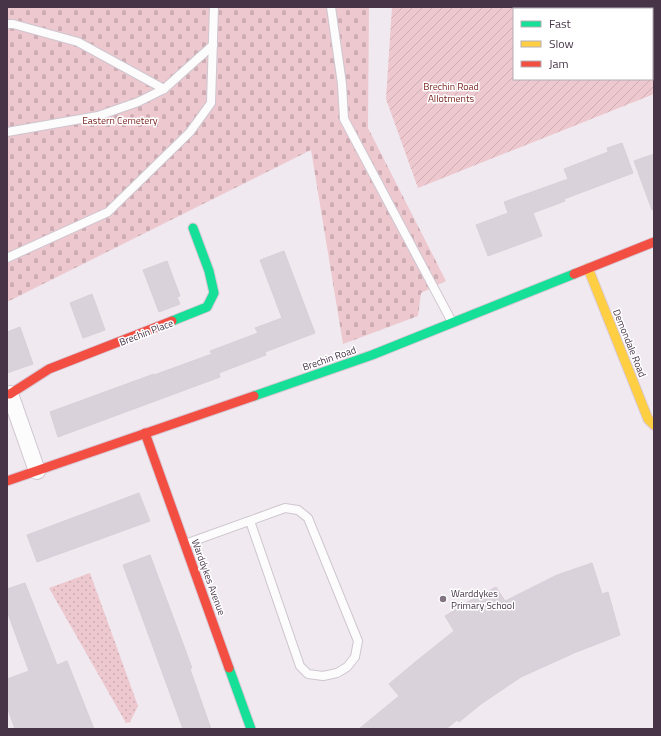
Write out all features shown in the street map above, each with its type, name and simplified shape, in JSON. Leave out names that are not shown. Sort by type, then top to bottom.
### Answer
[{"type":"street","name":"Brechin Place","points":[[37,471],[8,394],[49,370],[207,307],[214,293],[193,228]]},
{"type":"street","name":"Brechin Road","points":[[7,481],[372,354],[654,242]]},
{"type":"street","name":"Demondale Road","points":[[588,268],[648,419],[654,425]]},
{"type":"street","name":"Warddykes Avenue","points":[[145,433],[251,729]]},
{"type":"lane","points":[[7,258],[108,212],[190,132],[211,103],[214,7]]},
{"type":"lane","points":[[330,7],[342,84],[344,119],[452,322]]},
{"type":"lane","points":[[7,24],[13,24],[78,42],[164,89]]},
{"type":"lane","points":[[7,132],[98,116],[138,102],[164,89],[213,45]]},
{"type":"lane","points":[[185,544],[285,508],[298,510],[308,518],[358,642],[355,657],[347,667],[337,673],[323,676],[308,674],[300,666],[250,521]]},
{"type":"green space","name":"Eastern Cemetery","points":[[7,7],[369,7],[368,128],[446,281],[421,293],[418,316],[343,344],[311,150],[7,302]]},
{"type":"green space","name":"Brechin Road Allotments","points":[[392,7],[654,7],[654,94],[418,188],[386,99]]},
{"type":"green space","points":[[90,573],[138,706],[130,722],[126,723],[49,588]]},
{"type":"building","points":[[622,143],[633,173],[564,199],[565,201],[533,213],[542,236],[488,256],[476,225],[508,213],[504,202],[568,179],[564,169],[608,152],[607,148]]},
{"type":"building","points":[[654,154],[654,209],[652,210],[634,161]]},
{"type":"building","points":[[284,251],[315,333],[265,352],[266,355],[219,373],[220,377],[58,437],[50,412],[212,354],[210,351],[258,333],[255,328],[282,318],[260,260]]},
{"type":"building","points":[[167,261],[180,296],[177,297],[180,304],[159,312],[143,270]]},
{"type":"building","points":[[92,294],[105,330],[83,338],[70,303]]},
{"type":"building","points":[[20,327],[33,364],[7,373],[7,332]]},
{"type":"building","points":[[139,493],[150,521],[37,562],[27,535]]},
{"type":"building","points":[[150,555],[192,668],[190,669],[211,729],[183,729],[123,565]]},
{"type":"building","points":[[592,563],[602,594],[608,592],[620,635],[574,653],[521,677],[481,704],[459,722],[457,720],[446,729],[359,729],[399,696],[389,684],[454,631],[445,616],[496,587],[505,601],[557,575]]},
{"type":"building","points":[[25,583],[57,665],[67,661],[94,729],[15,729],[7,707],[7,679],[29,671],[7,611],[7,589]]},
{"type":"traffic: fast","points":[[172,321],[207,307],[214,293],[209,271],[193,228]]},
{"type":"traffic: fast","points":[[254,396],[372,355],[574,274]]},
{"type":"traffic: fast","points":[[229,668],[251,729]]},
{"type":"traffic: slow","points":[[588,268],[648,419],[654,425]]},
{"type":"traffic: jam","points":[[574,274],[654,242]]},
{"type":"traffic: jam","points":[[7,394],[10,394],[49,369],[172,321]]},
{"type":"traffic: jam","points":[[7,481],[254,396]]},
{"type":"traffic: jam","points":[[145,433],[229,668]]},
{"type":"place","name":"Warddykes Primary School","points":[[443,599]]}]
